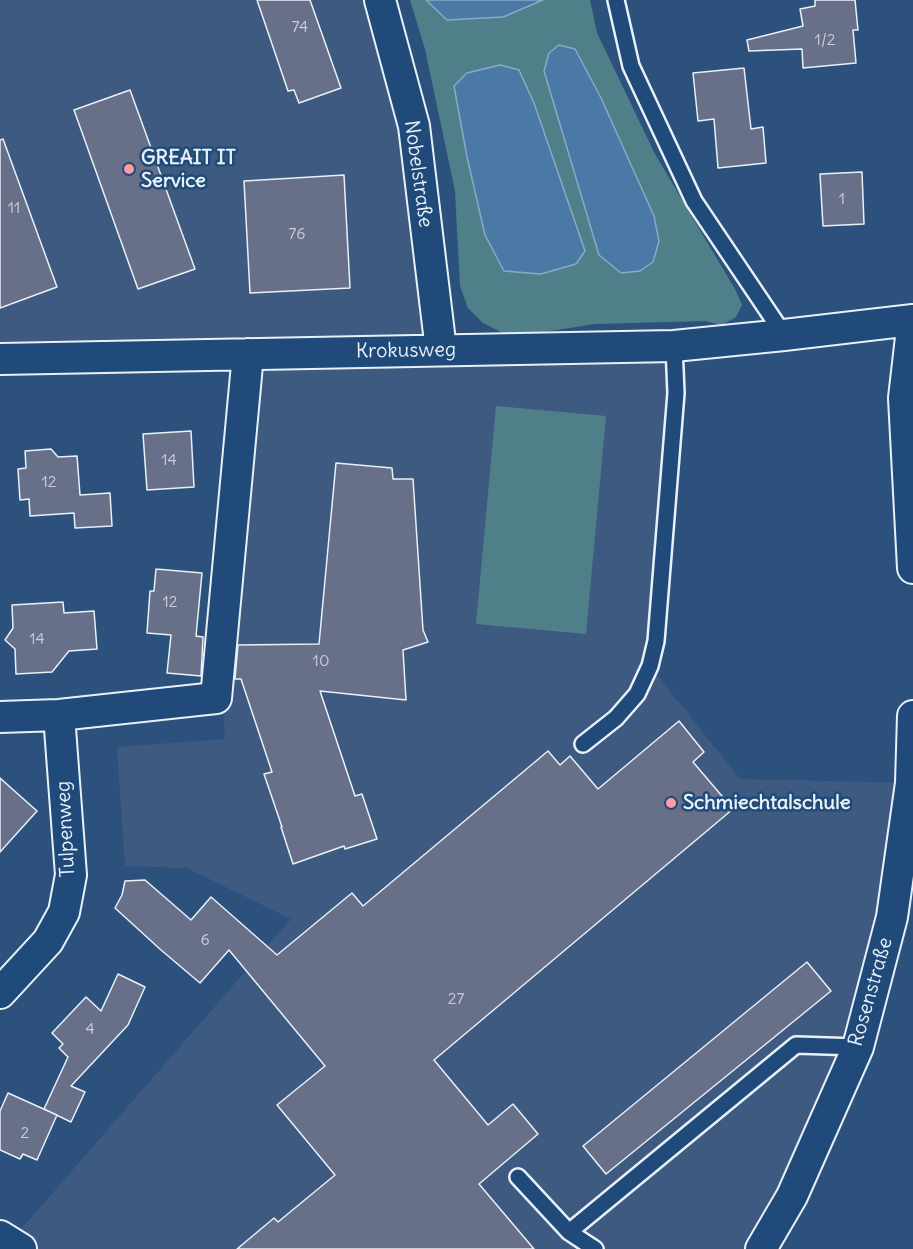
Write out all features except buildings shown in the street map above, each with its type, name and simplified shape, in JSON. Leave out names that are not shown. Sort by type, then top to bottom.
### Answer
[{"type":"street","name":"Nobelstraße","points":[[380,0],[414,126],[441,350]]},
{"type":"street","name":"Krokusweg","points":[[0,359],[674,346],[913,320]]},
{"type":"street","points":[[913,320],[904,398],[913,568]]},
{"type":"street","points":[[0,717],[59,715],[216,698],[248,354]]},
{"type":"street","name":"Tulpenweg","points":[[0,993],[48,941],[64,912],[71,875],[59,715]]},
{"type":"street","name":"Rosenstraße","points":[[761,1249],[792,1196],[858,1047],[892,916],[911,783],[913,716]]},
{"type":"street","points":[[0,1236],[21,1249]]},
{"type":"lane","points":[[616,0],[631,66],[694,201],[798,333]]},
{"type":"lane","points":[[584,744],[616,718],[637,694],[650,666],[656,641],[676,393],[674,346]]},
{"type":"lane","points":[[569,1232],[795,1045],[858,1047]]},
{"type":"lane","points":[[518,1177],[569,1232],[596,1249]]},
{"type":"shaded area","points":[[0,0],[380,0],[441,350],[674,346],[650,666],[740,779],[911,783],[858,1047],[761,1249],[21,1249],[10,1242],[291,919],[187,868],[125,866],[117,747],[225,739],[223,708],[257,354],[0,359]]},
{"type":"shaded area","points":[[426,0],[543,0],[503,17],[447,20]]},
{"type":"shaded area","points":[[559,45],[575,49],[601,98],[654,216],[659,241],[653,262],[640,271],[621,273],[599,255],[544,71],[549,53]]},
{"type":"shaded area","points":[[500,65],[519,70],[534,103],[585,251],[576,264],[541,274],[504,271],[485,235],[454,86],[467,73]]},
{"type":"green space","points":[[410,0],[590,0],[597,33],[655,154],[736,291],[742,305],[736,317],[722,325],[705,321],[595,324],[531,334],[505,334],[483,323],[468,308],[460,286],[455,191],[425,49]]},
{"type":"green space","points":[[496,406],[606,416],[586,634],[476,624]]},
{"type":"place","name":"GREAIT IT Service","points":[[129,169]]},
{"type":"place","name":"Schmiechtalschule","points":[[671,803]]}]
